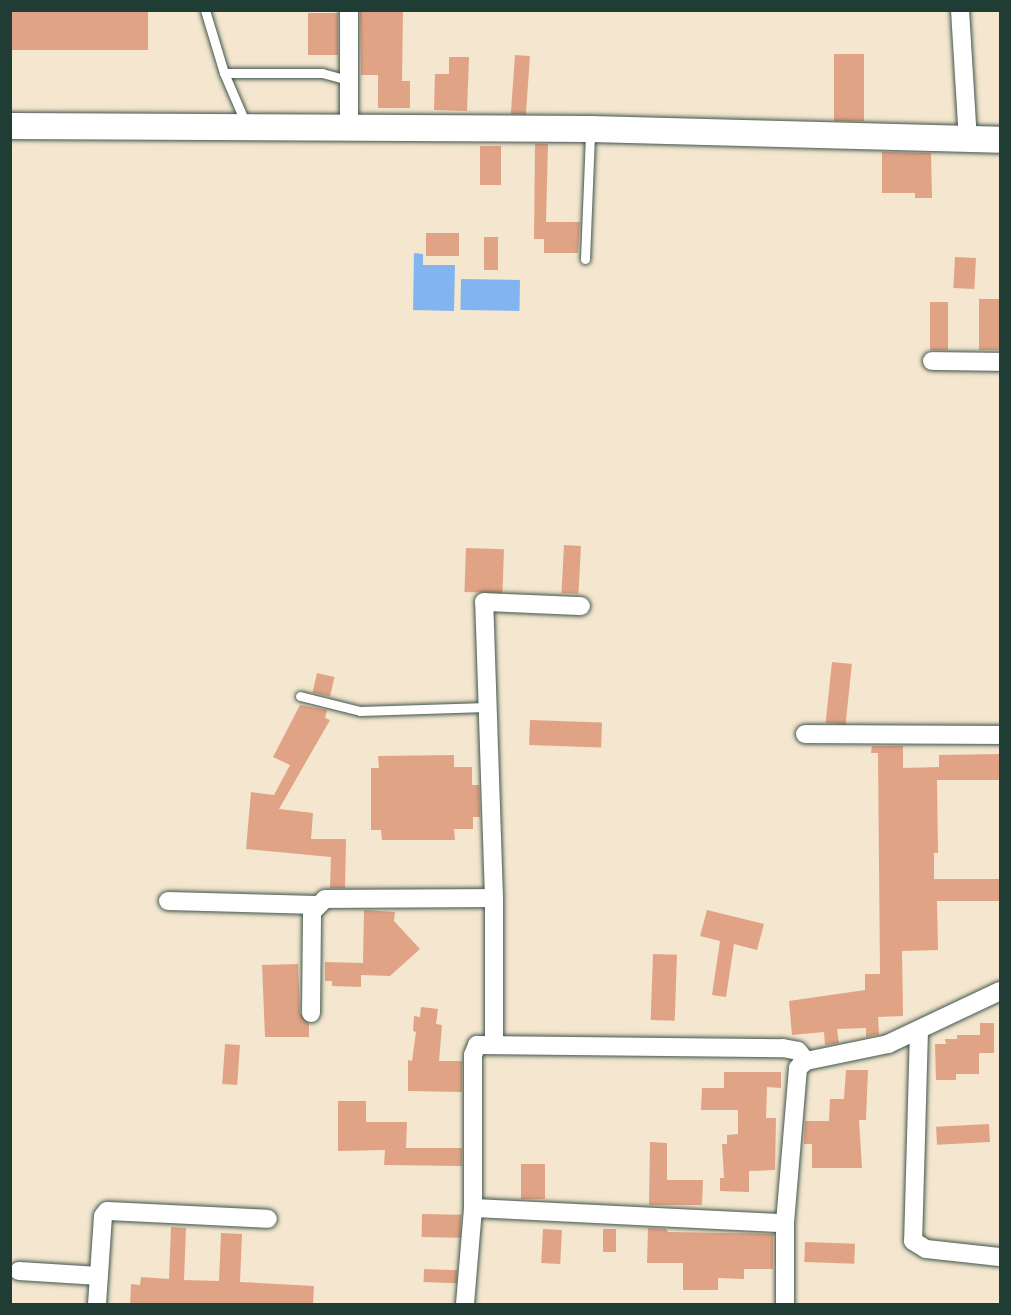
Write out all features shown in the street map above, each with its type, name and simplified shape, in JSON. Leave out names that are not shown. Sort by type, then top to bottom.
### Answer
[{"type":"street","points":[[349,10],[349,127]]},
{"type":"street","points":[[960,10],[968,139]]},
{"type":"street","points":[[10,126],[591,129],[1000,140]]},
{"type":"street","points":[[932,361],[1000,362]]},
{"type":"street","points":[[494,1044],[494,898],[485,600],[581,606]]},
{"type":"street","points":[[806,734],[1000,735]]},
{"type":"street","points":[[311,1012],[312,912],[325,899],[494,898]]},
{"type":"street","points":[[168,901],[317,905]]},
{"type":"street","points":[[785,1305],[785,1223],[798,1068],[807,1061],[888,1044],[1000,992]]},
{"type":"street","points":[[919,1030],[913,1241],[926,1249],[1000,1257]]},
{"type":"street","points":[[465,1305],[473,1208],[474,1055],[477,1045],[783,1048],[798,1051],[807,1061]]},
{"type":"street","points":[[473,1208],[785,1223]]},
{"type":"street","points":[[97,1305],[103,1216],[108,1211],[268,1219]]},
{"type":"street","points":[[19,1271],[99,1276]]},
{"type":"lane","points":[[205,10],[224,73],[248,129]]},
{"type":"lane","points":[[224,73],[322,73],[349,80]]},
{"type":"lane","points":[[585,259],[591,129]]},
{"type":"lane","points":[[300,696],[360,711],[487,707]]},
{"type":"water","points":[[414,253],[423,254],[423,265],[455,265],[454,311],[413,310]]},
{"type":"water","points":[[461,279],[520,280],[519,311],[460,310]]},
{"type":"building","points":[[10,10],[148,10],[148,50],[10,50]]},
{"type":"building","points":[[360,10],[403,10],[402,81],[410,81],[410,108],[378,108],[378,75],[361,75]]},
{"type":"building","points":[[308,13],[338,13],[338,55],[308,55]]},
{"type":"building","points":[[834,54],[864,54],[864,121],[834,121]]},
{"type":"building","points":[[515,55],[530,56],[526,115],[511,114]]},
{"type":"building","points":[[449,57],[469,57],[467,111],[434,110],[435,74],[449,74]]},
{"type":"building","points":[[535,144],[548,144],[546,222],[580,222],[578,253],[544,253],[544,239],[534,239]]},
{"type":"building","points":[[480,146],[501,146],[501,185],[480,185]]},
{"type":"building","points":[[882,152],[931,153],[932,198],[915,198],[915,193],[882,193]]},
{"type":"building","points":[[426,233],[459,233],[459,256],[426,256]]},
{"type":"building","points":[[484,237],[498,237],[498,270],[484,270]]},
{"type":"building","points":[[955,257],[976,258],[974,289],[953,288]]},
{"type":"building","points":[[979,299],[1000,299],[1000,350],[979,350]]},
{"type":"building","points":[[930,302],[948,302],[948,350],[930,350]]},
{"type":"building","points":[[564,545],[581,546],[578,594],[561,593]]},
{"type":"building","points":[[466,548],[504,549],[502,593],[464,592]]},
{"type":"building","points":[[832,662],[852,664],[846,725],[826,723]]},
{"type":"building","points":[[317,673],[335,677],[330,697],[313,692]]},
{"type":"building","points":[[300,705],[327,710],[325,718],[330,720],[279,809],[313,813],[311,839],[346,839],[345,888],[330,888],[331,857],[246,849],[251,792],[274,795],[290,765],[273,757]]},
{"type":"building","points":[[530,720],[602,723],[601,747],[529,745]]},
{"type":"building","points":[[872,746],[903,746],[903,768],[939,767],[939,755],[1000,754],[1000,780],[937,780],[938,853],[934,853],[934,879],[1000,879],[1000,901],[937,901],[938,950],[902,951],[903,1016],[878,1017],[879,1034],[866,1037],[866,1028],[837,1029],[839,1043],[825,1045],[824,1032],[792,1035],[789,1001],[865,990],[865,974],[880,974],[878,753],[871,753]]},
{"type":"building","points":[[454,755],[454,767],[472,767],[472,785],[479,785],[480,817],[473,817],[473,829],[454,829],[455,840],[382,840],[381,830],[371,830],[371,768],[379,768],[378,756]]},
{"type":"building","points":[[364,910],[395,912],[394,921],[420,949],[390,976],[361,975],[361,987],[332,986],[332,981],[325,981],[325,962],[363,963]]},
{"type":"building","points":[[707,910],[764,924],[757,950],[734,944],[726,997],[712,995],[720,941],[700,936]]},
{"type":"building","points":[[653,954],[677,955],[675,1021],[651,1020]]},
{"type":"building","points":[[298,964],[300,1013],[309,1024],[309,1037],[265,1037],[262,965]]},
{"type":"building","points":[[421,1007],[438,1009],[436,1024],[442,1025],[439,1061],[462,1061],[462,1092],[408,1091],[408,1060],[412,1061],[416,1032],[413,1031],[414,1016],[420,1017]]},
{"type":"building","points":[[980,1023],[994,1023],[994,1053],[979,1053],[979,1074],[956,1074],[956,1080],[936,1080],[935,1044],[946,1044],[945,1039],[957,1039],[957,1035],[980,1035]]},
{"type":"building","points":[[225,1044],[240,1045],[237,1085],[222,1084]]},
{"type":"building","points":[[846,1070],[868,1070],[866,1120],[859,1120],[862,1168],[812,1168],[812,1144],[804,1144],[805,1121],[829,1121],[830,1099],[844,1099]]},
{"type":"building","points":[[724,1072],[781,1072],[781,1088],[767,1087],[766,1118],[776,1118],[775,1170],[749,1171],[749,1192],[720,1191],[720,1178],[724,1178],[722,1144],[727,1144],[727,1135],[738,1134],[738,1110],[701,1110],[702,1088],[724,1088]]},
{"type":"building","points":[[338,1101],[366,1101],[366,1122],[407,1122],[406,1148],[462,1148],[462,1166],[384,1165],[385,1150],[338,1151]]},
{"type":"building","points":[[989,1124],[990,1142],[937,1145],[936,1127]]},
{"type":"building","points":[[650,1142],[667,1143],[667,1180],[703,1180],[702,1205],[649,1205]]},
{"type":"building","points":[[521,1164],[545,1164],[545,1199],[521,1199]]},
{"type":"building","points":[[422,1214],[461,1215],[461,1238],[422,1237]]},
{"type":"building","points":[[171,1227],[186,1228],[184,1280],[219,1281],[221,1233],[242,1234],[240,1282],[314,1286],[313,1305],[130,1305],[131,1284],[140,1285],[141,1277],[169,1279]]},
{"type":"building","points":[[648,1228],[666,1229],[668,1232],[773,1234],[773,1269],[744,1269],[744,1279],[718,1278],[718,1290],[683,1290],[683,1263],[647,1263]]},
{"type":"building","points":[[543,1229],[562,1230],[560,1264],[541,1263]]},
{"type":"building","points":[[603,1229],[616,1229],[616,1252],[603,1252]]},
{"type":"building","points":[[805,1242],[855,1244],[854,1264],[804,1262]]},
{"type":"building","points":[[424,1269],[457,1270],[457,1283],[424,1282]]}]
